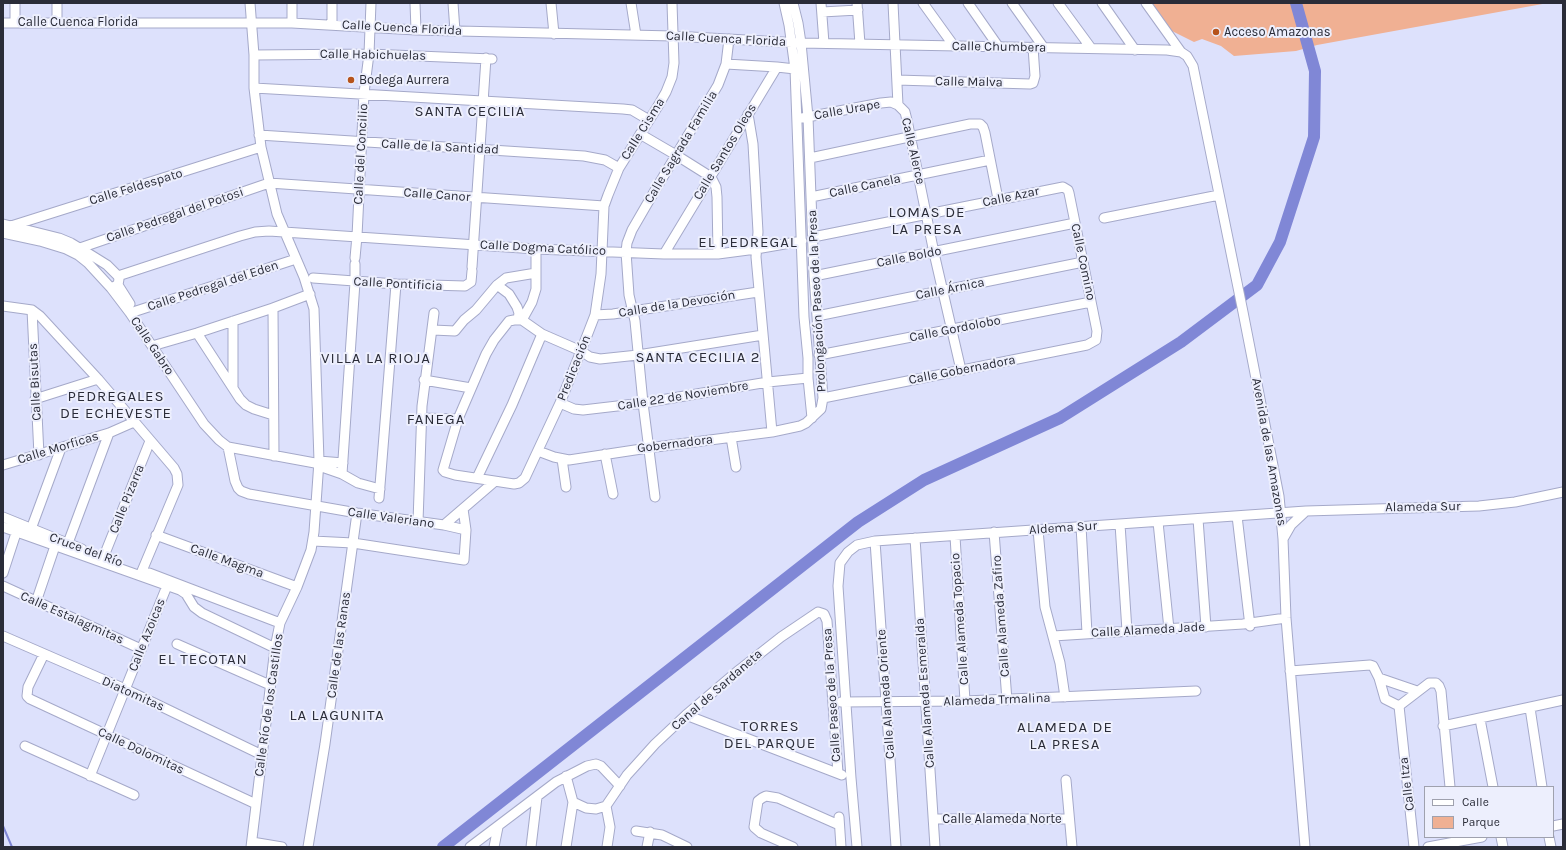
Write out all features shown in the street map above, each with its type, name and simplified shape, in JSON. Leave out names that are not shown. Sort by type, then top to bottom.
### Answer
[{"type":"street","points":[[15,3],[15,23]]},
{"type":"street","points":[[57,3],[57,22]]},
{"type":"street","name":"Calle Río de los Castillos","points":[[250,3],[254,55],[254,88],[261,148],[277,214],[310,294],[315,323],[318,463],[313,541],[308,562],[280,623],[270,685],[251,845]]},
{"type":"street","points":[[292,3],[292,23]]},
{"type":"street","points":[[332,3],[332,25]]},
{"type":"street","name":"Calle del Concilio","points":[[342,474],[355,282],[364,93],[369,54],[371,3]]},
{"type":"street","points":[[415,3],[416,30]]},
{"type":"street","points":[[453,3],[455,31]]},
{"type":"street","points":[[551,3],[554,34]]},
{"type":"street","points":[[631,3],[636,35]]},
{"type":"street","name":"Calle Cisma","points":[[602,252],[604,206],[619,168],[666,92],[672,77],[674,63],[672,3]]},
{"type":"street","points":[[784,3],[797,43]]},
{"type":"street","points":[[793,3],[798,22],[797,43]]},
{"type":"street","name":"Calle Alerce","points":[[893,3],[898,105],[905,112],[934,252],[961,370]]},
{"type":"street","points":[[923,3],[954,46]]},
{"type":"street","points":[[968,3],[998,46]]},
{"type":"street","points":[[1012,3],[1044,48]]},
{"type":"street","points":[[1058,3],[1091,48]]},
{"type":"street","points":[[1102,3],[1135,50]]},
{"type":"street","points":[[1146,3],[1181,52]]},
{"type":"street","points":[[824,43],[822,8],[857,7],[860,44]]},
{"type":"street","name":"Calle Cuenca Florida","points":[[3,22],[292,23],[416,30],[673,36],[797,43]]},
{"type":"street","name":"Calle Sagrada Familia","points":[[655,497],[648,448],[635,321],[630,295],[626,252],[628,237],[718,85],[726,64],[728,39]]},
{"type":"street","name":"Calle Chumbera","points":[[797,43],[1091,48],[1167,50],[1181,52]]},
{"type":"street","name":"Prolongación Paseo de la Presa","points":[[797,43],[795,69],[804,318],[812,418]]},
{"type":"street","name":"Prolongación Paseo de la Presa","points":[[797,43],[808,117],[816,316],[823,398],[821,409],[812,418]]},
{"type":"street","name":"Calle Malva","points":[[897,80],[1030,84],[1035,80],[1036,76],[1033,48]]},
{"type":"street","name":"Avenida de las Amazonas","points":[[1181,52],[1188,56],[1192,62],[1272,455],[1281,513],[1286,622],[1306,847]]},
{"type":"street","name":"Calle Habichuelas","points":[[254,55],[369,54],[489,59]]},
{"type":"street","name":"Calle Pontificia","points":[[313,278],[396,284],[469,285],[471,282],[472,269],[483,100],[489,59]]},
{"type":"street","points":[[726,64],[795,69]]},
{"type":"street","name":"Calle Santos Oleos","points":[[664,254],[777,67]]},
{"type":"street","points":[[254,88],[364,93],[623,109],[632,110],[649,120]]},
{"type":"street","name":"Calle Urape","points":[[797,118],[881,103],[891,102],[898,105]]},
{"type":"street","points":[[748,114],[753,144],[758,232],[756,249],[758,292],[772,432]]},
{"type":"street","points":[[810,158],[910,136],[970,124],[980,124],[983,127],[998,200]]},
{"type":"street","points":[[640,134],[711,176],[716,186],[718,197],[718,254]]},
{"type":"street","name":"Calle de la Santidad","points":[[259,135],[362,143],[596,157],[619,168]]},
{"type":"street","name":"Calle Feldespato","points":[[7,225],[261,148]]},
{"type":"street","name":"Calle Canela","points":[[811,197],[990,160]]},
{"type":"street","name":"Calle Canor","points":[[270,183],[604,206]]},
{"type":"street","name":"Calle Pedregal del Potosi","points":[[80,248],[270,183]]},
{"type":"street","name":"Calle Azar","points":[[813,237],[1059,187],[1063,187],[1068,190]]},
{"type":"street","name":"Calle Comino","points":[[1068,190],[1097,335]]},
{"type":"street","points":[[1104,218],[1219,195]]},
{"type":"street","name":"Calle Boldo","points":[[814,276],[1075,223]]},
{"type":"street","name":"Calle Gabro","points":[[7,225],[59,238],[80,248],[107,265],[132,313],[152,346],[204,424],[228,447]]},
{"type":"street","name":"Calle Dogma Católico","points":[[116,283],[240,236],[255,232],[284,231],[536,249],[664,254],[718,254],[802,241]]},
{"type":"street","name":"Calle Gabro","points":[[3,233],[66,249],[116,283]]},
{"type":"street","points":[[520,320],[532,302],[536,289],[536,249]]},
{"type":"street","name":"Predicación","points":[[494,482],[519,483],[525,478],[538,451],[560,403],[595,315],[599,293],[602,252]]},
{"type":"street","name":"Calle Pedregal del Eden","points":[[132,313],[296,259]]},
{"type":"street","name":"Calle Árnica","points":[[816,316],[1083,262]]},
{"type":"street","points":[[433,330],[453,332],[457,330],[464,320],[476,310],[497,285],[506,278],[536,273]]},
{"type":"street","points":[[318,463],[379,494],[396,284]]},
{"type":"street","points":[[497,285],[508,294],[517,306],[520,320]]},
{"type":"street","name":"Calle de la Devoción","points":[[595,315],[758,292]]},
{"type":"street","points":[[152,346],[233,322],[310,294]]},
{"type":"street","name":"Calle Gordolobo","points":[[819,356],[1091,302]]},
{"type":"street","points":[[3,306],[32,310],[48,324],[98,379],[174,468],[178,479],[178,485],[142,570]]},
{"type":"street","points":[[273,308],[274,456]]},
{"type":"street","name":"Calle Bisutas","points":[[32,310],[35,399],[39,455]]},
{"type":"street","points":[[418,522],[421,418],[424,380],[433,330],[434,313]]},
{"type":"street","points":[[494,482],[445,472],[442,468],[458,419],[471,388],[494,340],[509,321],[520,320],[542,334],[581,351],[590,357],[600,359],[638,355],[763,336]]},
{"type":"street","points":[[233,322],[233,388]]},
{"type":"street","points":[[197,333],[240,399],[246,405],[273,415]]},
{"type":"street","points":[[477,478],[509,412],[542,334]]},
{"type":"street","name":"Calle Gobernadora","points":[[823,398],[1087,345],[1096,340],[1097,335]]},
{"type":"street","name":"Calle 22 de Noviembre","points":[[560,403],[574,409],[583,410],[643,403],[768,382],[808,378]]},
{"type":"street","points":[[35,399],[98,379]]},
{"type":"street","points":[[424,380],[471,388]]},
{"type":"street","points":[[421,418],[458,419]]},
{"type":"street","name":"Gobernadora","points":[[538,451],[569,460],[772,432],[800,426],[812,418]]},
{"type":"street","name":"Calle Morficas","points":[[3,465],[109,433],[134,422]]},
{"type":"street","points":[[68,544],[109,433]]},
{"type":"street","points":[[731,437],[736,467]]},
{"type":"street","name":"Calle Pizarra","points":[[104,556],[150,441]]},
{"type":"street","points":[[228,447],[318,463],[343,463]]},
{"type":"street","name":"Calle Valeriano","points":[[228,447],[235,481],[238,488],[242,492],[357,513],[444,525],[466,530]]},
{"type":"street","points":[[31,529],[61,448]]},
{"type":"street","points":[[605,454],[613,494]]},
{"type":"street","points":[[562,459],[566,487]]},
{"type":"street","points":[[444,525],[494,482]]},
{"type":"street","name":"Alameda Sur","points":[[1281,513],[1479,506],[1515,502],[1563,492]]},
{"type":"street","points":[[313,541],[353,543],[464,560],[466,530],[463,509]]},
{"type":"street","points":[[1283,539],[1291,525],[1306,511]]},
{"type":"street","name":"Calle de las Ranas","points":[[308,847],[325,744],[357,513]]},
{"type":"street","name":"Aldema Sur","points":[[845,703],[838,586],[840,563],[848,552],[861,543],[875,540],[955,536],[994,532],[1281,513]]},
{"type":"street","points":[[1236,516],[1247,624]]},
{"type":"street","name":"Cruce del Río","points":[[3,518],[17,528],[55,546],[168,583]]},
{"type":"street","points":[[1198,519],[1206,627]]},
{"type":"street","points":[[1158,522],[1169,629]]},
{"type":"street","points":[[1120,524],[1127,631]]},
{"type":"street","points":[[1081,526],[1087,634]]},
{"type":"street","name":"Cruce del Río","points":[[3,527],[31,529],[68,544],[142,570],[168,583]]},
{"type":"street","points":[[3,573],[17,528]]},
{"type":"street","points":[[1038,530],[1045,607],[1060,663],[1065,697]]},
{"type":"street","name":"Calle Alameda Zafiro","points":[[994,532],[1007,700]]},
{"type":"street","name":"Calle Magma","points":[[156,535],[297,587]]},
{"type":"street","name":"Calle Alameda Topacio","points":[[955,536],[966,701]]},
{"type":"street","name":"Calle Alameda Esmeralda","points":[[915,538],[935,847]]},
{"type":"street","name":"Calle Alameda Oriente","points":[[875,540],[896,847]]},
{"type":"street","points":[[36,602],[55,546]]},
{"type":"street","points":[[168,583],[280,623]]},
{"type":"street","points":[[168,583],[186,594],[194,607],[202,613],[276,648]]},
{"type":"street","name":"Calle Azoicas","points":[[90,776],[168,583]]},
{"type":"street","name":"Calle Estalagmitas","points":[[3,586],[141,649]]},
{"type":"street","name":"Canal de Sardaneta","points":[[620,786],[627,775],[655,744],[686,715],[739,670],[815,613],[821,613],[826,617]]},
{"type":"street","name":"Calle Paseo de la Presa","points":[[826,617],[838,773]]},
{"type":"street","name":"Calle Alameda Jade","points":[[1053,636],[1286,622]]},
{"type":"street","name":"Diatomitas","points":[[3,636],[125,689],[262,755]]},
{"type":"street","points":[[177,644],[270,685]]},
{"type":"street","name":"Calle Dolomitas","points":[[44,654],[28,687],[27,696],[34,702],[256,804]]},
{"type":"street","points":[[1290,671],[1370,665],[1373,666],[1379,678],[1385,699],[1399,706],[1429,683],[1433,682],[1439,686],[1442,699],[1443,726],[1450,786]]},
{"type":"street","points":[[1379,678],[1417,691]]},
{"type":"street","name":"Alameda Trmalina","points":[[833,701],[845,703],[1007,700],[1196,691]]},
{"type":"street","points":[[1443,726],[1563,700]]},
{"type":"street","points":[[845,703],[857,847]]},
{"type":"street","name":"Calle Itza","points":[[1399,706],[1414,847]]},
{"type":"street","points":[[1530,708],[1542,786]]},
{"type":"street","points":[[686,715],[851,778]]},
{"type":"street","points":[[1480,719],[1493,786]]},
{"type":"street","points":[[25,746],[134,796]]},
{"type":"street","points":[[470,847],[566,776],[590,764],[601,766],[620,786],[606,806],[596,809],[586,808],[572,802]]},
{"type":"street","points":[[566,776],[572,802],[566,847]]},
{"type":"street","points":[[1066,780],[1072,847]]},
{"type":"street","points":[[793,847],[761,833],[754,827],[758,801],[762,798],[766,796],[778,798],[839,821],[841,847]]},
{"type":"street","points":[[531,847],[537,797]]},
{"type":"street","points":[[606,806],[610,827],[607,847]]},
{"type":"street","name":"Calle Alameda Norte","points":[[934,819],[1069,819]]},
{"type":"street","points":[[494,847],[498,827]]},
{"type":"street","points":[[636,831],[662,835],[687,847]]},
{"type":"street","points":[[647,847],[650,832]]},
{"type":"street","points":[[1428,847],[1477,838]]},
{"type":"street","points":[[251,845],[282,847]]},
{"type":"green space","points":[[1151,3],[1548,3],[1317,45],[1296,51],[1234,56],[1221,46],[1202,39],[1194,42],[1170,30]]},
{"type":"waterway","points":[[443,847],[858,522],[924,480],[1060,418],[1181,342],[1257,285],[1280,242],[1314,137],[1315,71],[1296,3]]},
{"type":"waterway","points":[[3,826],[12,847]]},
{"type":"place","name":"Acceso Amazonas","points":[[1216,32]]},
{"type":"place","name":"Bodega Aurrera","points":[[351,80]]},
{"type":"district","name":"SANTA CECILIA","points":[[470,112]]},
{"type":"district","name":"LOMAS DE LA PRESA","points":[[927,222]]},
{"type":"district","name":"EL PEDREGAL","points":[[748,243]]},
{"type":"district","name":"SANTA CECILIA 2","points":[[698,358]]},
{"type":"district","name":"VILLA LA RIOJA","points":[[376,359]]},
{"type":"district","name":"PEDREGALES DE ECHEVESTE","points":[[116,406]]},
{"type":"district","name":"FANEGA","points":[[436,420]]},
{"type":"district","name":"EL TECOTAN","points":[[203,660]]},
{"type":"district","name":"LA LAGUNITA","points":[[337,716]]},
{"type":"district","name":"TORRES DEL PARQUE","points":[[770,736]]},
{"type":"district","name":"ALAMEDA DE LA PRESA","points":[[1065,736]]}]
